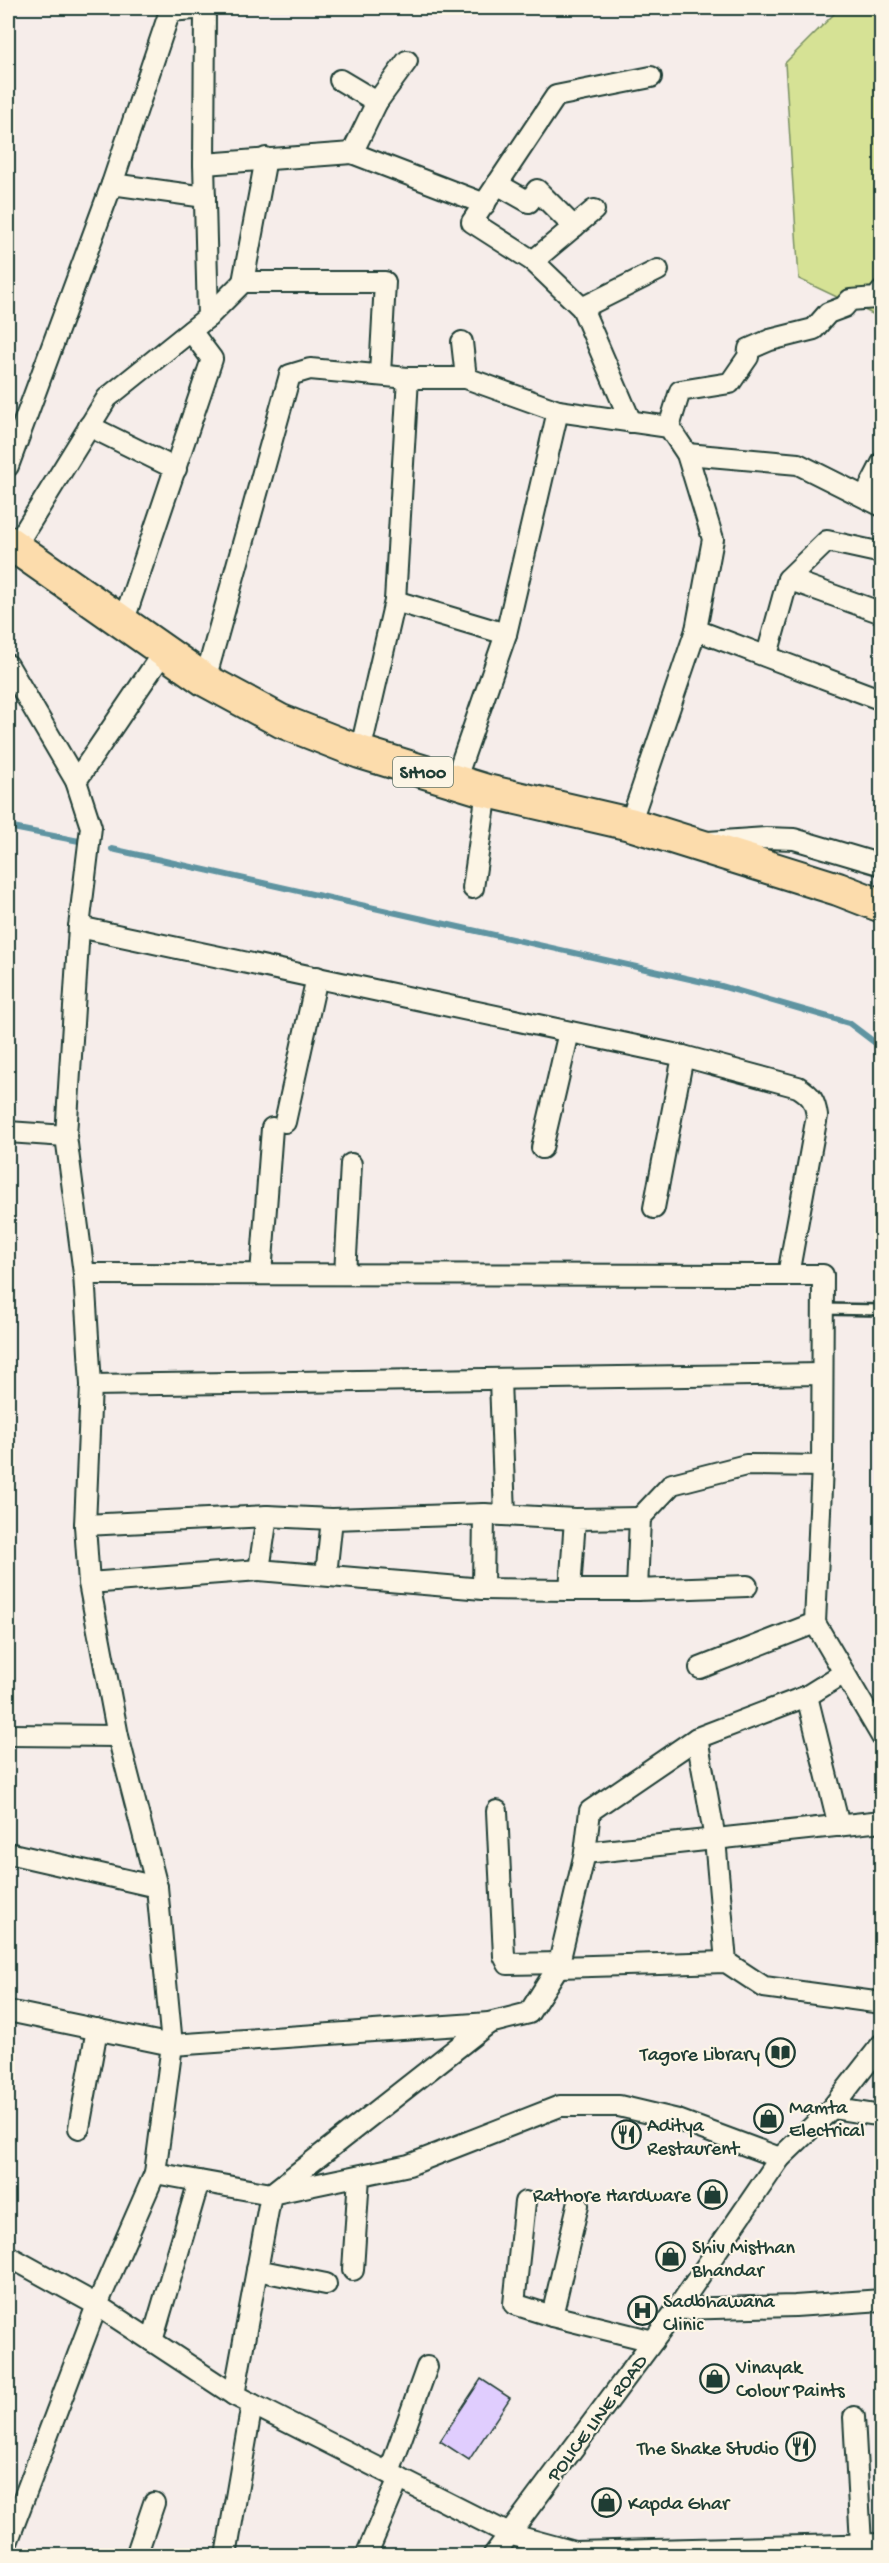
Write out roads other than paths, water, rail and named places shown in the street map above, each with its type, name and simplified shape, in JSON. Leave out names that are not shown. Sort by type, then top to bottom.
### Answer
[{"type":"main road","name":"SH100","points":[[11,544],[205,680],[281,721],[360,753],[487,791],[630,824],[838,889],[882,906]]},
{"type":"street","points":[[8,466],[112,184],[169,9],[206,8],[204,164],[208,317]]},
{"type":"street","points":[[352,153],[377,102],[407,61]]},
{"type":"street","points":[[631,422],[582,308],[533,261],[472,222],[556,96],[651,77]]},
{"type":"street","points":[[340,80],[377,102]]},
{"type":"street","points":[[204,164],[352,153],[485,204]]},
{"type":"street","points":[[11,544],[107,398],[208,317],[243,282],[266,158]]},
{"type":"street","points":[[112,184],[205,197]]},
{"type":"street","points":[[497,184],[529,202],[537,190],[574,227]]},
{"type":"street","points":[[533,261],[594,210]]},
{"type":"street","points":[[582,308],[658,270]]},
{"type":"street","points":[[243,282],[386,282],[380,374]]},
{"type":"street","points":[[669,427],[680,391],[730,383],[748,357],[749,349],[770,340],[814,329],[828,313],[844,307],[850,300],[876,298],[882,291]]},
{"type":"street","points":[[123,623],[212,359],[191,330]]},
{"type":"street","points":[[462,342],[466,378]]},
{"type":"street","points":[[205,680],[290,375],[310,369],[408,378],[466,378],[558,411],[669,427],[687,454],[713,539],[696,630],[630,824]]},
{"type":"street","points":[[360,753],[395,601],[408,378]]},
{"type":"street","points":[[455,781],[506,634],[558,411]]},
{"type":"street","points":[[89,426],[176,469]]},
{"type":"street","points":[[687,454],[798,464],[873,501],[882,464]]},
{"type":"street","points":[[767,655],[788,579],[827,542],[882,553]]},
{"type":"street","points":[[788,579],[882,613]]},
{"type":"street","points":[[395,601],[506,634]]},
{"type":"street","points":[[696,630],[882,700]]},
{"type":"street","points":[[76,781],[164,651]]},
{"type":"street","points":[[8,665],[76,781],[90,827],[79,927],[66,1136],[84,1274],[91,1385],[85,1524],[89,1583],[118,1736],[157,1887],[172,2045],[155,2173],[97,2305],[8,2540]]},
{"type":"street","points":[[472,888],[487,791]]},
{"type":"street","points":[[693,843],[766,838],[794,839],[882,865]]},
{"type":"street","points":[[79,927],[683,1056],[798,1087],[810,1095],[816,1104],[817,1116],[788,1275]]},
{"type":"street","points":[[261,1274],[278,1125],[316,977]]},
{"type":"street","points":[[542,1148],[570,1032]]},
{"type":"street","points":[[654,1208],[683,1056]]},
{"type":"street","points":[[8,1132],[66,1136]]},
{"type":"street","points":[[345,1274],[351,1164]]},
{"type":"street","points":[[84,1274],[823,1275],[822,1466],[815,1623],[882,1737]]},
{"type":"street","points":[[91,1385],[822,1374]]},
{"type":"street","points":[[500,1380],[505,1515]]},
{"type":"street","points":[[637,1590],[640,1518],[672,1484],[746,1465],[822,1466]]},
{"type":"street","points":[[85,1524],[267,1516],[332,1519],[484,1514],[575,1519],[640,1518]]},
{"type":"street","points":[[483,1589],[484,1514]]},
{"type":"street","points":[[259,1570],[267,1516]]},
{"type":"street","points":[[326,1575],[332,1519]]},
{"type":"street","points":[[570,1590],[575,1519]]},
{"type":"street","points":[[89,1583],[259,1570],[483,1589],[637,1590],[747,1586]]},
{"type":"street","points":[[700,1668],[815,1623]]},
{"type":"street","points":[[8,2011],[172,2045],[489,2023],[529,2013],[559,1965],[585,1853],[590,1811],[697,1738],[807,1696],[844,1673]]},
{"type":"street","points":[[807,1696],[839,1826]]},
{"type":"street","points":[[8,1735],[118,1736]]},
{"type":"street","points":[[697,1738],[715,1839],[726,1962]]},
{"type":"street","points":[[498,1811],[504,1956],[508,1964],[726,1962],[764,1987],[882,2003]]},
{"type":"street","points":[[585,1853],[882,1821]]},
{"type":"street","points":[[8,1853],[157,1887]]},
{"type":"street","points":[[234,2395],[271,2194],[489,2023]]},
{"type":"street","points":[[79,2128],[97,2030]]},
{"type":"street","name":"POLICE LINE ROAD","points":[[493,2556],[677,2309],[780,2158],[832,2108],[882,2044]]},
{"type":"street","points":[[155,2173],[271,2194],[409,2165],[560,2106],[619,2106],[678,2120],[780,2158]]},
{"type":"street","points":[[832,2108],[882,2116]]},
{"type":"street","points":[[353,2270],[359,2176]]},
{"type":"street","points":[[152,2342],[199,2181]]},
{"type":"street","points":[[525,2202],[514,2304],[552,2316],[653,2341]]},
{"type":"street","points":[[552,2316],[578,2205]]},
{"type":"street","points":[[8,2256],[97,2305],[234,2395],[509,2534],[575,2552],[750,2551],[882,2544]]},
{"type":"street","points":[[257,2270],[326,2284]]},
{"type":"street","points":[[677,2309],[795,2306],[882,2300]]},
{"type":"street","points":[[366,2556],[394,2476],[427,2367]]},
{"type":"street","points":[[226,2556],[252,2404]]},
{"type":"street","points":[[854,2417],[861,2544]]},
{"type":"street","points":[[135,2556],[154,2503]]},
{"type":"lane","points":[[822,1309],[882,1310]]},
{"type":"waterway","points":[[8,827],[79,841]]},
{"type":"waterway","points":[[112,849],[721,986],[849,1023],[882,1048]]},
{"type":"place","name":"Tagore Library","points":[[781,2053]]},
{"type":"place","name":"Mamta Electrical","points":[[768,2118]]},
{"type":"place","name":"Aditya Restaurent","points":[[626,2135]]},
{"type":"place","name":"Rathore Hardware","points":[[712,2194]]},
{"type":"place","name":"Shiv Misthan Bhandar","points":[[671,2257]]},
{"type":"place","name":"Sadbhawana Clinic","points":[[642,2311]]},
{"type":"place","name":"Vinayak Colour Paints","points":[[715,2378]]},
{"type":"place","name":"The Shake Studio","points":[[800,2447]]},
{"type":"place","name":"Kapda Ghar","points":[[607,2502]]}]
